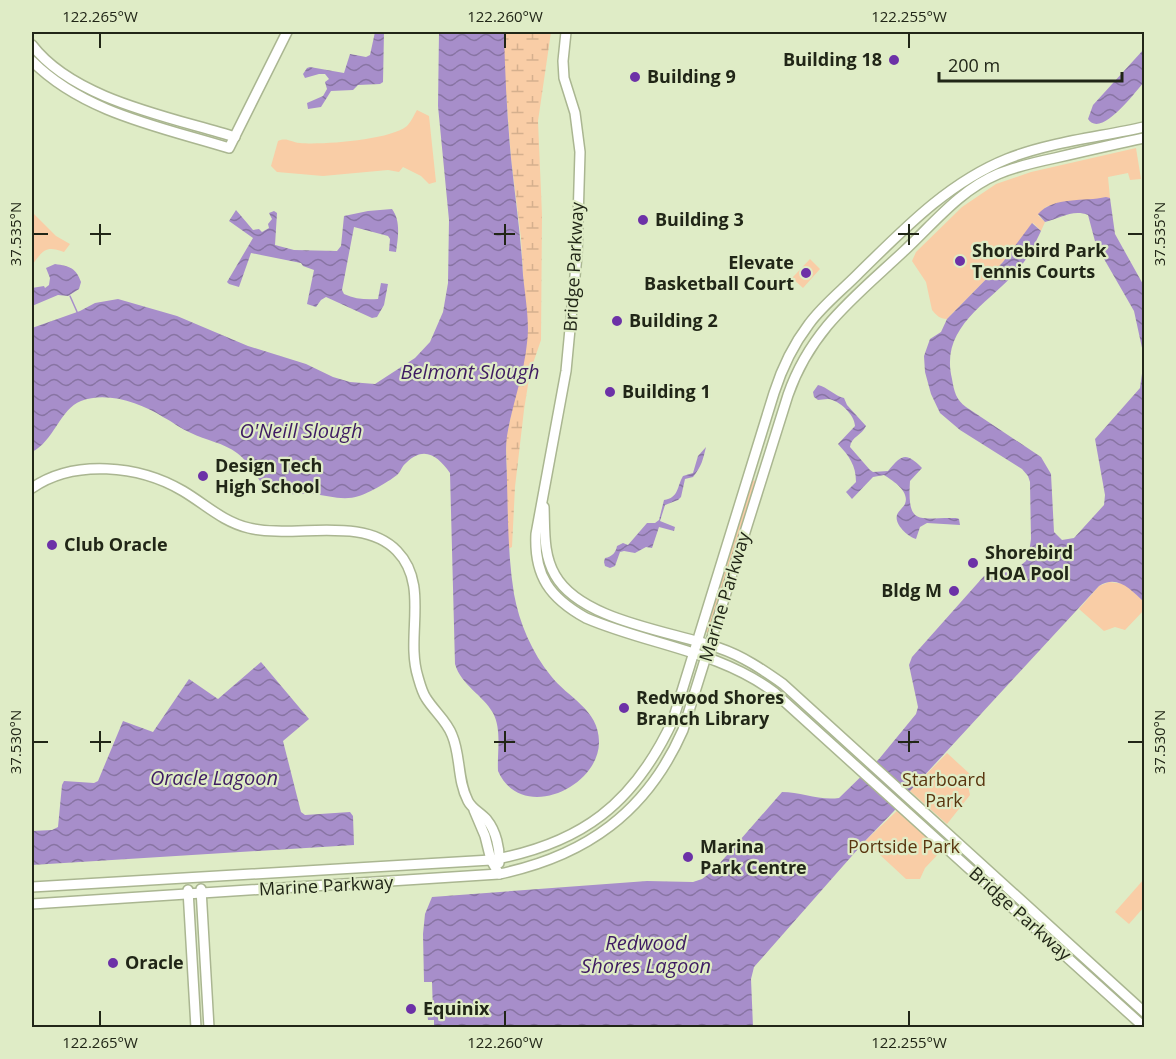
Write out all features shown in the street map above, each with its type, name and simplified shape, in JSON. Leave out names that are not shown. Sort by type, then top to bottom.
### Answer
[{"type":"street","points":[[32,61],[66,90],[99,106],[229,148],[288,32]]},
{"type":"street","name":"Bridge Parkway","points":[[566,32],[564,78],[575,113],[579,152],[577,255],[566,371],[536,534],[537,560],[543,580],[555,596],[570,609],[601,624],[707,656],[757,679],[820,732],[1144,1027]]},
{"type":"street","points":[[32,45],[57,70],[100,95],[235,137]]},
{"type":"street","name":"Marine Parkway","points":[[32,887],[495,860],[540,849],[560,841],[595,820],[628,791],[643,773],[669,730],[777,384],[792,350],[810,323],[886,246],[941,196],[967,178],[1008,159],[1033,151],[1144,127]]},
{"type":"street","name":"Marine Parkway","points":[[32,904],[499,874],[524,869],[566,854],[603,832],[639,801],[655,782],[674,750],[691,708],[790,387],[804,356],[838,311],[951,204],[984,181],[1022,166],[1144,138]]},
{"type":"street","points":[[32,488],[51,477],[76,470],[100,469],[131,472],[176,487],[225,519],[246,528],[268,532],[361,532],[391,545],[406,561],[413,577],[415,599],[413,651],[417,674],[425,697],[447,724],[453,736],[457,751],[459,778],[468,801],[494,832],[495,860],[499,874]]},
{"type":"street","name":"Bridge Parkway","points":[[543,502],[549,562],[555,576],[575,598],[608,615],[711,645],[737,655],[786,686],[1144,1012]]},
{"type":"street","points":[[201,878],[209,1028]]},
{"type":"street","points":[[187,879],[196,1028]]},
{"type":"green space","points":[[504,32],[551,32],[538,121],[542,215],[541,340],[530,372],[524,410],[515,487],[512,547],[508,549],[506,438],[527,342],[521,238],[511,158],[504,66]]},
{"type":"green space","points":[[417,110],[429,116],[436,182],[429,184],[421,176],[403,167],[399,172],[388,170],[323,176],[277,172],[271,166],[278,141],[284,139],[300,143],[324,143],[386,135],[407,126]]},
{"type":"green space","points":[[1136,148],[1141,179],[1130,180],[1128,173],[1108,177],[1110,198],[1058,203],[1046,207],[1038,215],[1045,222],[1041,231],[1033,223],[1003,262],[947,319],[938,316],[932,310],[926,282],[912,261],[916,252],[962,207],[996,184],[1031,172]]},
{"type":"green space","points":[[32,212],[56,236],[70,244],[64,252],[48,249],[32,265]]},
{"type":"green space","name":"Elevate Basketball Court","points":[[810,259],[820,269],[803,288],[792,278]]},
{"type":"green space","points":[[751,480],[756,481],[710,633],[708,633],[706,632]]},
{"type":"green space","points":[[1109,582],[1125,584],[1144,602],[1144,610],[1125,630],[1115,627],[1104,631],[1079,609],[1099,586]]},
{"type":"green space","name":"Starboard Park","points":[[947,753],[972,776],[968,786],[970,795],[947,824],[910,791]]},
{"type":"green space","name":"Portside Park","points":[[898,810],[942,850],[925,868],[920,879],[906,879],[865,841]]},
{"type":"green space","points":[[1144,879],[1144,907],[1129,924],[1115,912]]},
{"type":"water","points":[[375,32],[384,32],[383,82],[358,85],[353,90],[331,91],[321,107],[308,109],[307,103],[323,96],[327,89],[325,82],[329,79],[325,74],[305,78],[303,74],[307,68],[344,73],[350,54],[366,57],[370,55]]},
{"type":"water","points":[[439,32],[504,32],[506,95],[528,327],[523,366],[506,441],[512,580],[519,615],[538,657],[558,684],[589,713],[598,732],[599,743],[595,759],[586,774],[573,785],[557,793],[540,797],[523,795],[509,787],[498,771],[496,720],[489,707],[462,678],[455,664],[450,473],[436,458],[425,454],[419,455],[405,464],[390,480],[359,496],[336,498],[310,494],[282,494],[274,492],[262,483],[243,458],[232,450],[187,431],[145,407],[124,400],[102,397],[91,398],[74,405],[46,441],[32,452],[32,328],[80,311],[95,303],[118,299],[177,316],[248,346],[306,364],[333,377],[350,382],[375,384],[415,358],[430,342],[443,312],[448,283],[449,220],[438,106]]},
{"type":"water","points":[[1144,49],[1144,82],[1109,119],[1094,124],[1088,119],[1093,105]]},
{"type":"water","points":[[1110,198],[1115,234],[1144,286],[1144,357],[1134,311],[1096,245],[1088,215],[1077,213],[1045,222],[1038,214],[1052,204]]},
{"type":"water","points":[[392,209],[398,224],[396,252],[389,251],[388,236],[354,227],[342,290],[344,294],[352,297],[378,299],[381,283],[388,284],[384,305],[377,317],[372,318],[326,297],[316,307],[307,304],[314,270],[301,263],[251,253],[239,287],[227,282],[253,238],[229,221],[236,210],[253,230],[259,229],[262,232],[269,228],[268,224],[272,219],[269,213],[274,211],[277,213],[275,245],[294,250],[337,251],[341,246],[344,216]]},
{"type":"water","name":"Redwood Shores Lagoon","points":[[1032,223],[1041,231],[1032,250],[1008,280],[970,316],[960,329],[953,344],[950,360],[955,391],[966,407],[1041,457],[1051,474],[1054,532],[1062,540],[1074,538],[1104,505],[1105,495],[1095,439],[1140,388],[1144,359],[1144,602],[1124,585],[1112,582],[1099,586],[910,791],[754,967],[751,979],[753,1027],[428,1027],[427,1025],[434,1025],[434,1020],[428,1020],[427,1012],[433,1012],[432,982],[424,982],[423,934],[425,914],[432,897],[647,881],[693,882],[702,879],[713,871],[782,792],[839,798],[879,759],[916,714],[918,707],[909,665],[912,657],[984,576],[1014,571],[1026,561],[1031,539],[1028,476],[1022,469],[960,430],[940,413],[931,394],[925,372],[924,356],[930,339],[941,332],[947,319],[1003,262]]},
{"type":"water","points":[[55,264],[75,271],[81,282],[79,289],[68,296],[58,295],[32,306],[32,288],[44,286],[45,288],[49,285],[50,278],[46,268]]},
{"type":"water","points":[[818,385],[844,398],[847,405],[866,426],[852,441],[850,447],[870,470],[873,472],[888,471],[904,457],[912,459],[922,468],[910,481],[913,513],[924,518],[956,518],[959,519],[960,525],[927,523],[920,527],[916,539],[910,536],[903,530],[897,519],[905,504],[905,495],[900,487],[884,475],[873,477],[852,499],[846,492],[856,482],[855,471],[849,457],[838,444],[855,426],[854,422],[846,409],[837,402],[828,399],[818,400],[814,397],[813,392]]},
{"type":"water","points":[[706,447],[696,473],[693,477],[685,479],[681,497],[665,505],[660,521],[675,527],[674,531],[659,527],[652,548],[646,547],[635,553],[620,552],[615,566],[610,568],[605,566],[605,558],[613,554],[617,546],[623,543],[628,545],[647,523],[655,523],[659,520],[664,500],[675,494],[683,476],[693,473],[698,456]]},
{"type":"water","name":"Oracle Lagoon","points":[[261,662],[309,719],[283,741],[301,812],[305,815],[350,812],[353,816],[354,845],[32,865],[32,831],[52,830],[58,827],[64,781],[94,783],[98,781],[123,721],[153,732],[189,679],[218,699]]},
{"type":"waterway","points":[[70,296],[78,314]]},
{"type":"place","name":"Building 18","points":[[894,60]]},
{"type":"place","name":"Building 9","points":[[635,77]]},
{"type":"place","name":"Building 3","points":[[643,220]]},
{"type":"place","name":"Shorebird Park Tennis Courts","points":[[960,261]]},
{"type":"place","name":"Elevate Basketball Court","points":[[806,273]]},
{"type":"place","name":"Building 2","points":[[617,321]]},
{"type":"place","name":"Building 1","points":[[610,392]]},
{"type":"place","name":"Design Tech High School","points":[[203,476]]},
{"type":"place","name":"Club Oracle","points":[[52,545]]},
{"type":"place","name":"Shorebird HOA Pool","points":[[973,563]]},
{"type":"place","name":"Bldg M","points":[[954,591]]},
{"type":"place","name":"Redwood Shores Branch Library","points":[[624,708]]},
{"type":"place","name":"Marina Park Centre","points":[[688,857]]},
{"type":"place","name":"Oracle","points":[[113,963]]},
{"type":"place","name":"Equinix","points":[[411,1009]]},
{"type":"water label","name":"Belmont Slough","points":[[470,372]]},
{"type":"water label","name":"O'Neill Slough","points":[[301,431]]}]
